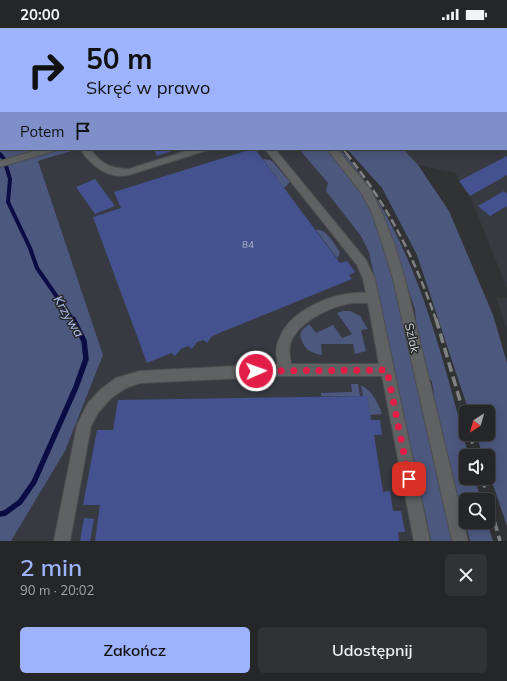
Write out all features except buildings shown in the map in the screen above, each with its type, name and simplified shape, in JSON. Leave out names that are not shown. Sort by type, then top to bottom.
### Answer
[{"type":"street","points":[[0,164],[48,150]]},
{"type":"street","points":[[86,150],[99,166],[112,172],[129,172],[199,150]]},
{"type":"street","points":[[271,150],[362,263],[369,279],[422,541]]},
{"type":"street","name":"Szlak","points":[[333,150],[367,192],[389,246],[399,279],[460,541]]},
{"type":"street","points":[[285,370],[282,350],[284,340],[291,330],[304,317],[319,309],[350,298],[372,298]]},
{"type":"street","points":[[62,541],[84,425],[89,413],[108,392],[128,379],[140,377],[285,370],[387,370]]},
{"type":"shaded area","points":[[0,150],[37,150],[31,152],[34,156],[55,150],[75,150],[38,161],[103,355],[65,451],[11,541],[0,541]]},
{"type":"shaded area","points":[[74,150],[311,150],[379,247],[444,541],[11,541],[65,451],[103,355],[38,160]]},
{"type":"shaded area","points":[[300,150],[328,150],[350,175],[368,202],[378,226],[395,288],[454,541],[431,541],[369,252],[361,236],[326,191],[328,183]]},
{"type":"shaded area","points":[[338,150],[341,150],[366,182],[388,218],[422,295],[459,419],[459,441],[465,441],[467,449],[459,449],[459,485],[477,485],[479,493],[459,493],[459,501],[433,405],[434,395],[432,382],[427,375],[417,336],[415,310],[383,214],[359,174]]},
{"type":"shaded area","points":[[348,150],[404,150],[418,165],[449,211],[493,315],[507,363],[507,526],[493,485],[495,485],[495,449],[481,449],[478,441],[495,441],[495,405],[467,405],[417,255],[382,188]]},
{"type":"shaded area","points":[[381,150],[507,150],[507,288],[470,196],[459,181],[456,173],[399,161]]},
{"type":"shaded area","points":[[263,159],[273,162],[290,182],[284,188]]},
{"type":"shaded area","points":[[316,230],[323,231],[332,241],[340,252],[337,258]]},
{"type":"shaded area","points":[[496,298],[507,298],[507,329]]},
{"type":"shaded area","points":[[350,311],[362,317],[361,318],[368,329],[361,330],[366,351],[355,354],[353,344],[321,344],[322,355],[314,353],[305,347],[300,335],[302,330],[309,324],[316,333],[333,325],[342,338],[352,334],[337,313]]},
{"type":"shaded area","points":[[351,384],[358,384],[360,396],[321,396],[321,393],[352,392]]},
{"type":"shaded area","points":[[361,385],[369,391],[379,405],[382,414],[370,415],[367,396],[363,396]]},
{"type":"shaded area","points":[[467,529],[489,529],[493,541],[470,541]]},
{"type":"waterway","name":"Krzywa","points":[[0,154],[4,159],[10,179],[8,202],[30,248],[37,268],[73,320]]},
{"type":"waterway","name":"Krzywa","points":[[0,514],[5,513],[20,502],[34,482],[76,387],[86,359],[84,341],[73,319]]},
{"type":"railway","points":[[344,150],[347,154]]},
{"type":"railway","points":[[346,153],[375,192],[398,232],[419,274],[436,320]]},
{"type":"railway","points":[[436,319],[461,405]]},
{"type":"railway","points":[[472,441],[474,449]]},
{"type":"railway","points":[[484,485],[500,541]]},
{"type":"route","points":[[256,371],[387,370],[409,479]]}]
